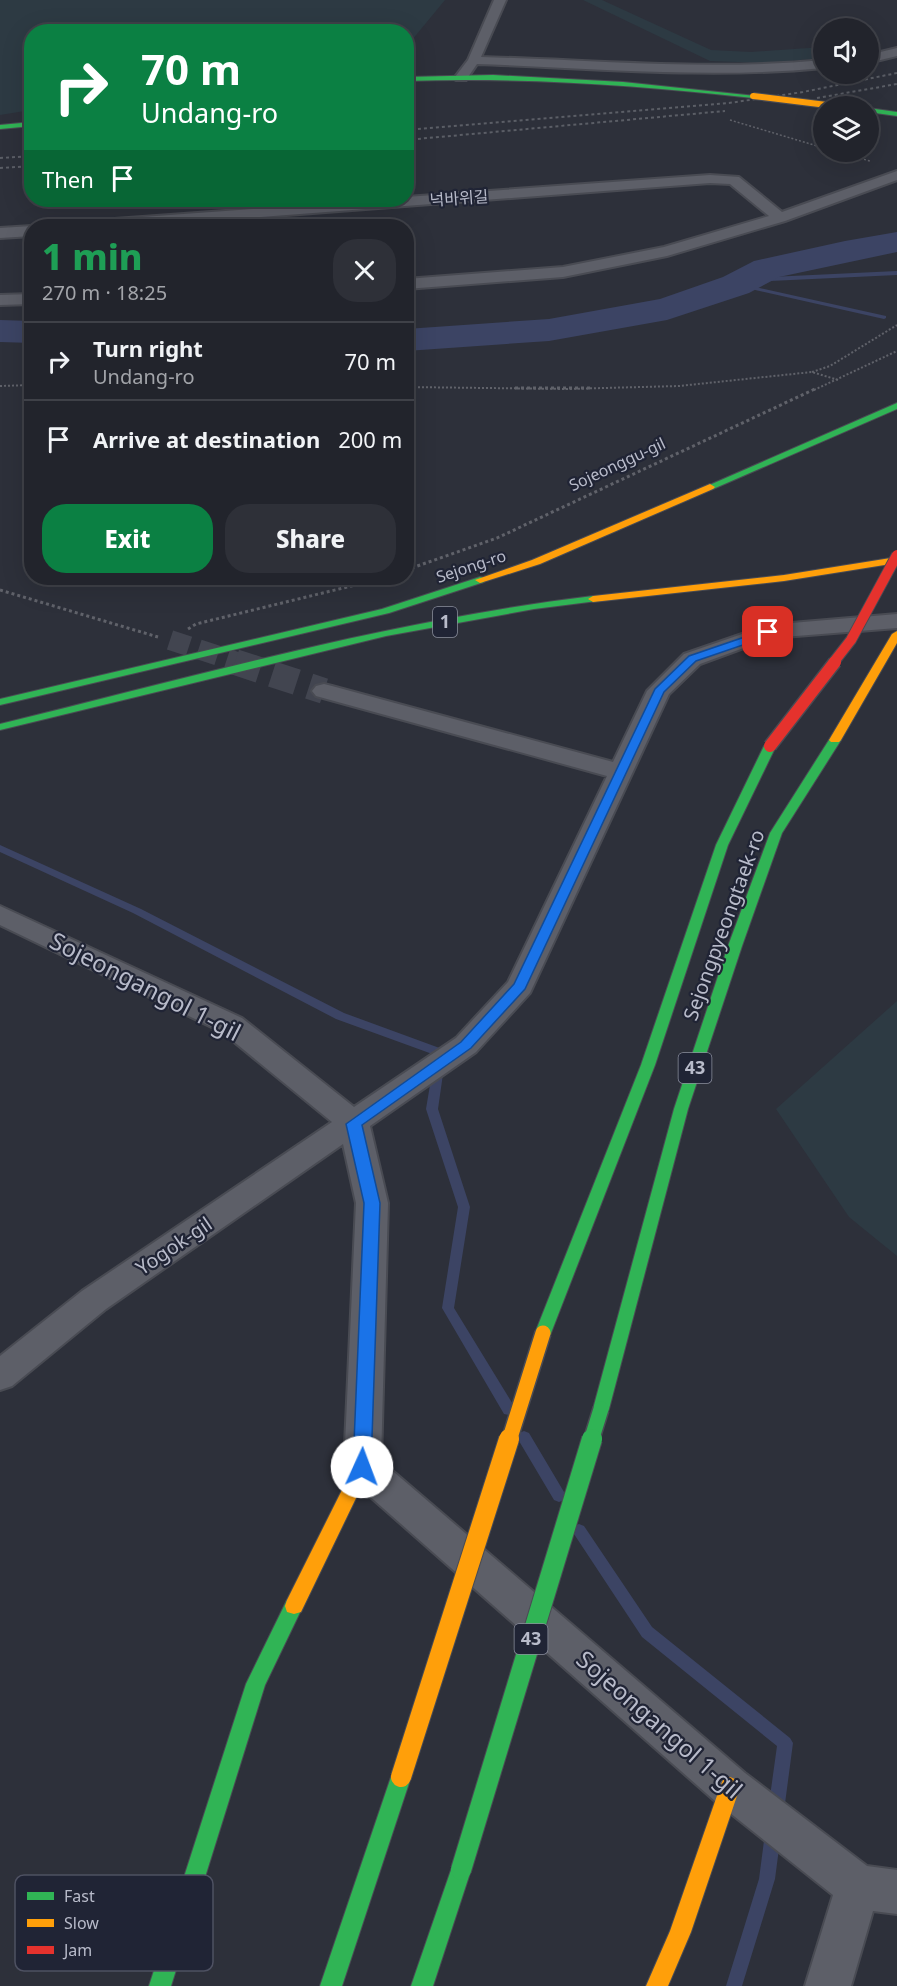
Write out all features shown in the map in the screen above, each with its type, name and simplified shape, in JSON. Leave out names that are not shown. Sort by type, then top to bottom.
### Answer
[{"type":"main road","points":[[414,80],[461,77],[586,80],[813,103]]},
{"type":"main road","points":[[879,112],[897,114]]},
{"type":"main road","points":[[0,127],[24,125]]},
{"type":"main road","name":"Sejong-ro","points":[[0,702],[385,611],[536,562],[897,406]]},
{"type":"main road","points":[[686,499],[837,417]]},
{"type":"main road","name":"1","points":[[0,727],[397,630],[534,606],[784,578],[897,557]]},
{"type":"main road","name":"Sejongpyeongtaek-ro","points":[[331,1986],[401,1777],[543,1333],[648,1065],[722,845],[770,746],[850,640],[897,557]]},
{"type":"main road","name":"Sejongpyeongtaek-ro","points":[[422,1986],[461,1870],[601,1409],[681,1108],[735,946],[776,833],[833,744],[897,634]]},
{"type":"main road","points":[[195,1875],[256,1684],[362,1467]]},
{"type":"main road","points":[[657,1986],[680,1932],[730,1787]]},
{"type":"main road","points":[[160,1986],[165,1971]]},
{"type":"street","points":[[461,77],[474,60],[500,0]]},
{"type":"street","points":[[879,56],[897,52]]},
{"type":"street","points":[[474,60],[714,68],[813,65]]},
{"type":"street","points":[[414,283],[563,272],[667,251],[780,218],[897,175]]},
{"type":"street","name":"넉바위길","points":[[414,201],[710,179],[734,180],[780,218]]},
{"type":"street","name":"넉바위길","points":[[180,219],[339,207]]},
{"type":"street","points":[[0,233],[24,232]]},
{"type":"street","points":[[0,300],[24,299]]},
{"type":"street","name":"Yogok-gil","points":[[0,1376],[93,1300],[354,1124],[466,1045],[520,986],[659,691],[693,659],[768,632],[897,621]]},
{"type":"street","points":[[324,691],[620,772]]},
{"type":"street","name":"Sojeongangol 1-gil","points":[[0,914],[232,1025],[354,1124]]},
{"type":"street","points":[[354,1124],[372,1203],[362,1467]]},
{"type":"street","name":"Sojeongangol 1-gil","points":[[362,1467],[730,1787],[878,1890],[828,1986]]},
{"type":"path","points":[[730,120],[813,145]]},
{"type":"path","points":[[414,387],[566,389],[668,386],[812,372],[830,366],[897,325]]},
{"type":"path","name":"Sojeonggu-gil","points":[[414,567],[497,538],[897,351]]},
{"type":"path","points":[[812,372],[839,380]]},
{"type":"path","points":[[0,386],[24,385]]},
{"type":"path","points":[[188,630],[196,624],[360,585]]},
{"type":"path","points":[[0,590],[159,637]]},
{"type":"shaded area","points":[[0,0],[445,0],[414,38],[414,24],[24,24],[24,111],[0,115]]},
{"type":"shaded area","points":[[583,0],[602,0],[711,50],[751,52],[813,48],[813,59],[766,63],[710,61]]},
{"type":"shaded area","points":[[897,1001],[897,1256],[849,1217],[776,1109]]},
{"type":"waterway","points":[[414,339],[549,330],[667,309],[736,285],[767,269],[897,242]]},
{"type":"waterway","points":[[736,285],[770,279],[897,273]]},
{"type":"waterway","points":[[742,286],[884,317]]},
{"type":"waterway","points":[[0,331],[24,332]]},
{"type":"waterway","points":[[0,848],[137,911],[340,1016],[441,1053],[432,1109],[464,1207],[448,1308],[509,1410]]},
{"type":"waterway","points":[[524,1437],[559,1496]]},
{"type":"waterway","points":[[579,1530],[647,1632],[785,1743],[776,1811]]},
{"type":"waterway","points":[[734,1986],[767,1879],[773,1833]]},
{"type":"tunnel","points":[[170,640],[240,663]]},
{"type":"tunnel","points":[[235,662],[324,691]]},
{"type":"railway","points":[[414,129],[729,103],[803,92],[897,73]]},
{"type":"railway","points":[[828,96],[897,84]]},
{"type":"railway","points":[[414,139],[725,111]]},
{"type":"railway","points":[[0,158],[24,156]]},
{"type":"railway","points":[[0,168],[24,166]]},
{"type":"traffic: fast","points":[[414,79],[493,77],[580,80],[753,96]]},
{"type":"traffic: fast","points":[[879,112],[897,114]]},
{"type":"traffic: fast","points":[[0,127],[24,125]]},
{"type":"traffic: fast","points":[[710,487],[897,406]]},
{"type":"traffic: fast","points":[[0,702],[385,611],[480,580]]},
{"type":"traffic: fast","points":[[0,727],[386,633],[534,606],[593,599]]},
{"type":"traffic: fast","points":[[601,1409],[681,1109],[735,946],[776,833],[835,740]]},
{"type":"traffic: fast","points":[[543,1333],[648,1065],[722,845],[770,746]]},
{"type":"traffic: fast","points":[[461,1870],[601,1409]]},
{"type":"traffic: fast","points":[[195,1875],[256,1684],[294,1606]]},
{"type":"traffic: fast","points":[[331,1986],[401,1777]]},
{"type":"traffic: fast","points":[[422,1986],[461,1870]]},
{"type":"traffic: fast","points":[[160,1986],[165,1971]]},
{"type":"traffic: slow","points":[[753,96],[813,103]]},
{"type":"traffic: slow","points":[[480,580],[536,562],[710,487]]},
{"type":"traffic: slow","points":[[593,599],[784,578],[897,560]]},
{"type":"traffic: slow","points":[[835,740],[897,634]]},
{"type":"traffic: slow","points":[[401,1777],[543,1333]]},
{"type":"traffic: slow","points":[[294,1606],[362,1467]]},
{"type":"traffic: slow","points":[[657,1986],[680,1932],[730,1787]]},
{"type":"traffic: jam","points":[[770,746],[851,640],[897,555]]},
{"type":"route","points":[[362,1467],[372,1203],[354,1124],[466,1045],[520,986],[659,691],[693,659],[768,632]]}]
